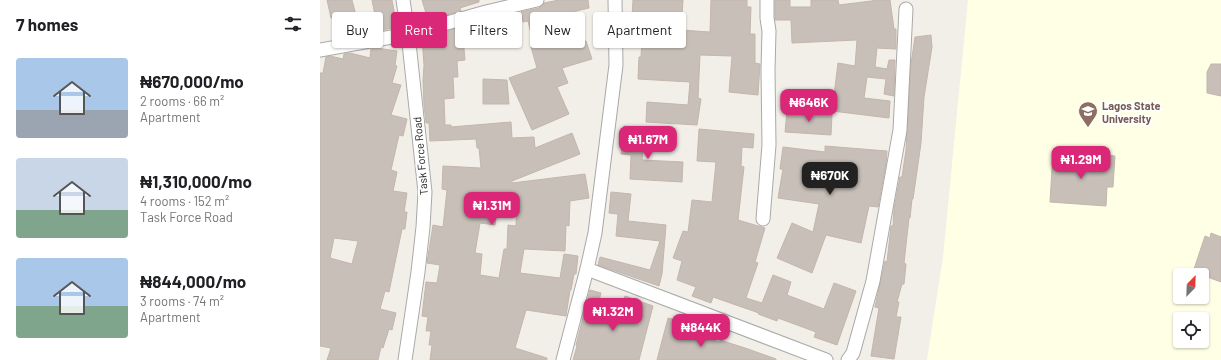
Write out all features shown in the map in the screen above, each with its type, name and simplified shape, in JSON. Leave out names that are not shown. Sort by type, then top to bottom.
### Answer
[{"type":"street","name":"Task Force Road","points":[[403,0],[405,12]]},
{"type":"street","points":[[447,23],[537,0]]},
{"type":"street","points":[[563,360],[595,233],[616,65],[615,0]]},
{"type":"street","points":[[763,219],[769,145],[769,30],[767,0]]},
{"type":"street","points":[[848,360],[853,353],[873,281],[900,130],[906,9]]},
{"type":"street","points":[[320,50],[391,37]]},
{"type":"street","name":"Task Force Road","points":[[405,360],[423,227],[425,192],[410,48]]},
{"type":"street","points":[[587,269],[826,360]]},
{"type":"shaded area","name":"Lagos State University","points":[[968,0],[1221,0],[1221,360],[927,360],[943,257]]},
{"type":"building","points":[[327,0],[352,0],[355,12],[332,12],[331,18]]},
{"type":"building","points":[[372,0],[392,0],[394,12],[391,12],[391,28],[383,30],[383,12],[374,12]]},
{"type":"building","points":[[422,0],[479,0],[479,2],[460,8],[461,11],[447,15],[447,12],[426,12]]},
{"type":"building","points":[[559,0],[588,0],[589,8],[576,12],[530,12],[530,29],[528,21],[523,22],[521,12],[539,8],[544,3]]},
{"type":"building","points":[[633,0],[683,0],[682,12],[632,12]]},
{"type":"building","points":[[711,0],[747,0],[747,7],[751,7],[750,34],[755,34],[755,63],[760,64],[758,95],[729,92],[732,56],[700,55],[698,98],[701,99],[697,125],[646,122],[647,102],[688,105],[690,82],[638,79],[639,57],[641,57],[641,48],[686,48],[686,30],[710,32]]},
{"type":"building","points":[[775,0],[790,0],[790,7],[811,7],[811,0],[838,0],[839,5],[890,0],[894,29],[896,29],[896,49],[877,48],[875,67],[887,69],[889,60],[895,60],[894,96],[884,94],[886,79],[867,77],[864,98],[890,101],[889,118],[832,111],[838,63],[855,66],[857,40],[792,43],[791,20],[775,20]]},
{"type":"building","points":[[455,29],[455,48],[464,48],[465,60],[457,61],[458,77],[453,77],[454,98],[444,99],[445,125],[451,125],[451,127],[511,122],[512,138],[534,137],[535,148],[572,133],[580,154],[512,181],[512,183],[585,174],[589,198],[570,201],[569,226],[566,225],[565,251],[524,249],[520,273],[560,278],[564,254],[578,256],[576,274],[574,274],[570,290],[566,316],[526,310],[515,348],[547,358],[547,360],[430,360],[432,345],[429,345],[431,331],[426,331],[428,317],[422,316],[426,282],[437,283],[440,265],[427,263],[433,225],[443,227],[447,190],[442,189],[443,166],[481,168],[479,148],[477,148],[476,139],[430,141],[429,123],[426,123],[424,105],[423,48],[447,48],[447,31]],"holes":[[[517,193],[516,226],[508,225],[507,249],[504,249],[499,278],[480,275],[482,254],[475,253],[480,223],[495,225],[498,194]]]},
{"type":"building","points":[[931,35],[932,47],[924,97],[921,143],[909,218],[904,263],[906,264],[904,284],[902,284],[897,302],[899,302],[896,317],[901,317],[894,359],[871,356],[879,308],[875,307],[885,261],[887,262],[891,226],[893,226],[894,209],[900,177],[902,177],[906,150],[911,64],[915,37]]},
{"type":"building","points":[[586,41],[592,59],[562,68],[568,83],[557,87],[569,114],[532,130],[509,78],[537,68],[531,48],[585,48]]},
{"type":"building","points":[[377,48],[397,51],[395,65],[397,66],[392,83],[401,85],[391,115],[407,119],[403,136],[399,135],[391,170],[397,172],[393,191],[407,193],[404,212],[407,212],[405,229],[402,229],[389,292],[385,291],[380,309],[396,313],[392,330],[389,329],[383,348],[381,347],[378,360],[327,360],[331,348],[320,346],[320,73],[323,73],[326,57],[330,56],[343,59],[344,54],[350,53],[370,58],[371,49]],"holes":[[[334,238],[358,241],[352,264],[330,258]]]},
{"type":"building","points":[[1211,64],[1221,64],[1221,96],[1207,93],[1207,72]]},
{"type":"building","points":[[483,79],[507,80],[509,104],[483,104]]},
{"type":"building","points":[[787,111],[832,115],[831,135],[785,132]]},
{"type":"building","points":[[624,126],[645,129],[642,160],[683,162],[682,182],[630,179],[631,155],[621,154]]},
{"type":"building","points":[[699,129],[754,134],[753,148],[742,147],[741,166],[744,167],[738,220],[765,228],[755,262],[758,263],[746,298],[762,303],[773,275],[791,282],[787,295],[824,309],[834,283],[856,291],[837,345],[814,337],[816,332],[778,318],[777,321],[713,297],[711,303],[692,296],[696,287],[677,280],[682,261],[673,258],[683,231],[688,232],[692,200],[712,202],[716,162],[697,161]]},
{"type":"building","points":[[825,146],[887,151],[886,164],[878,207],[869,206],[861,243],[826,235],[812,273],[777,258],[792,223],[813,232],[819,204],[778,198],[783,169],[780,169],[783,147],[825,152]]},
{"type":"building","points":[[1053,152],[1074,153],[1073,167],[1093,168],[1093,154],[1115,156],[1113,187],[1107,187],[1106,206],[1050,202]]},
{"type":"building","points":[[611,192],[631,194],[628,221],[666,225],[662,274],[659,286],[598,265],[600,257],[650,270],[660,241],[616,236],[618,214],[609,213]]},
{"type":"building","points":[[1211,233],[1221,237],[1221,282],[1209,278],[1209,268],[1194,268],[1205,236],[1210,238]]},
{"type":"building","points":[[590,290],[601,293],[595,316],[620,322],[625,305],[622,304],[625,296],[653,306],[639,360],[573,360]]},
{"type":"building","points":[[668,318],[682,322],[679,332],[720,342],[720,340],[776,360],[657,360]]},
{"type":"place","name":"Lagos State University","points":[[1088,128]]}]
